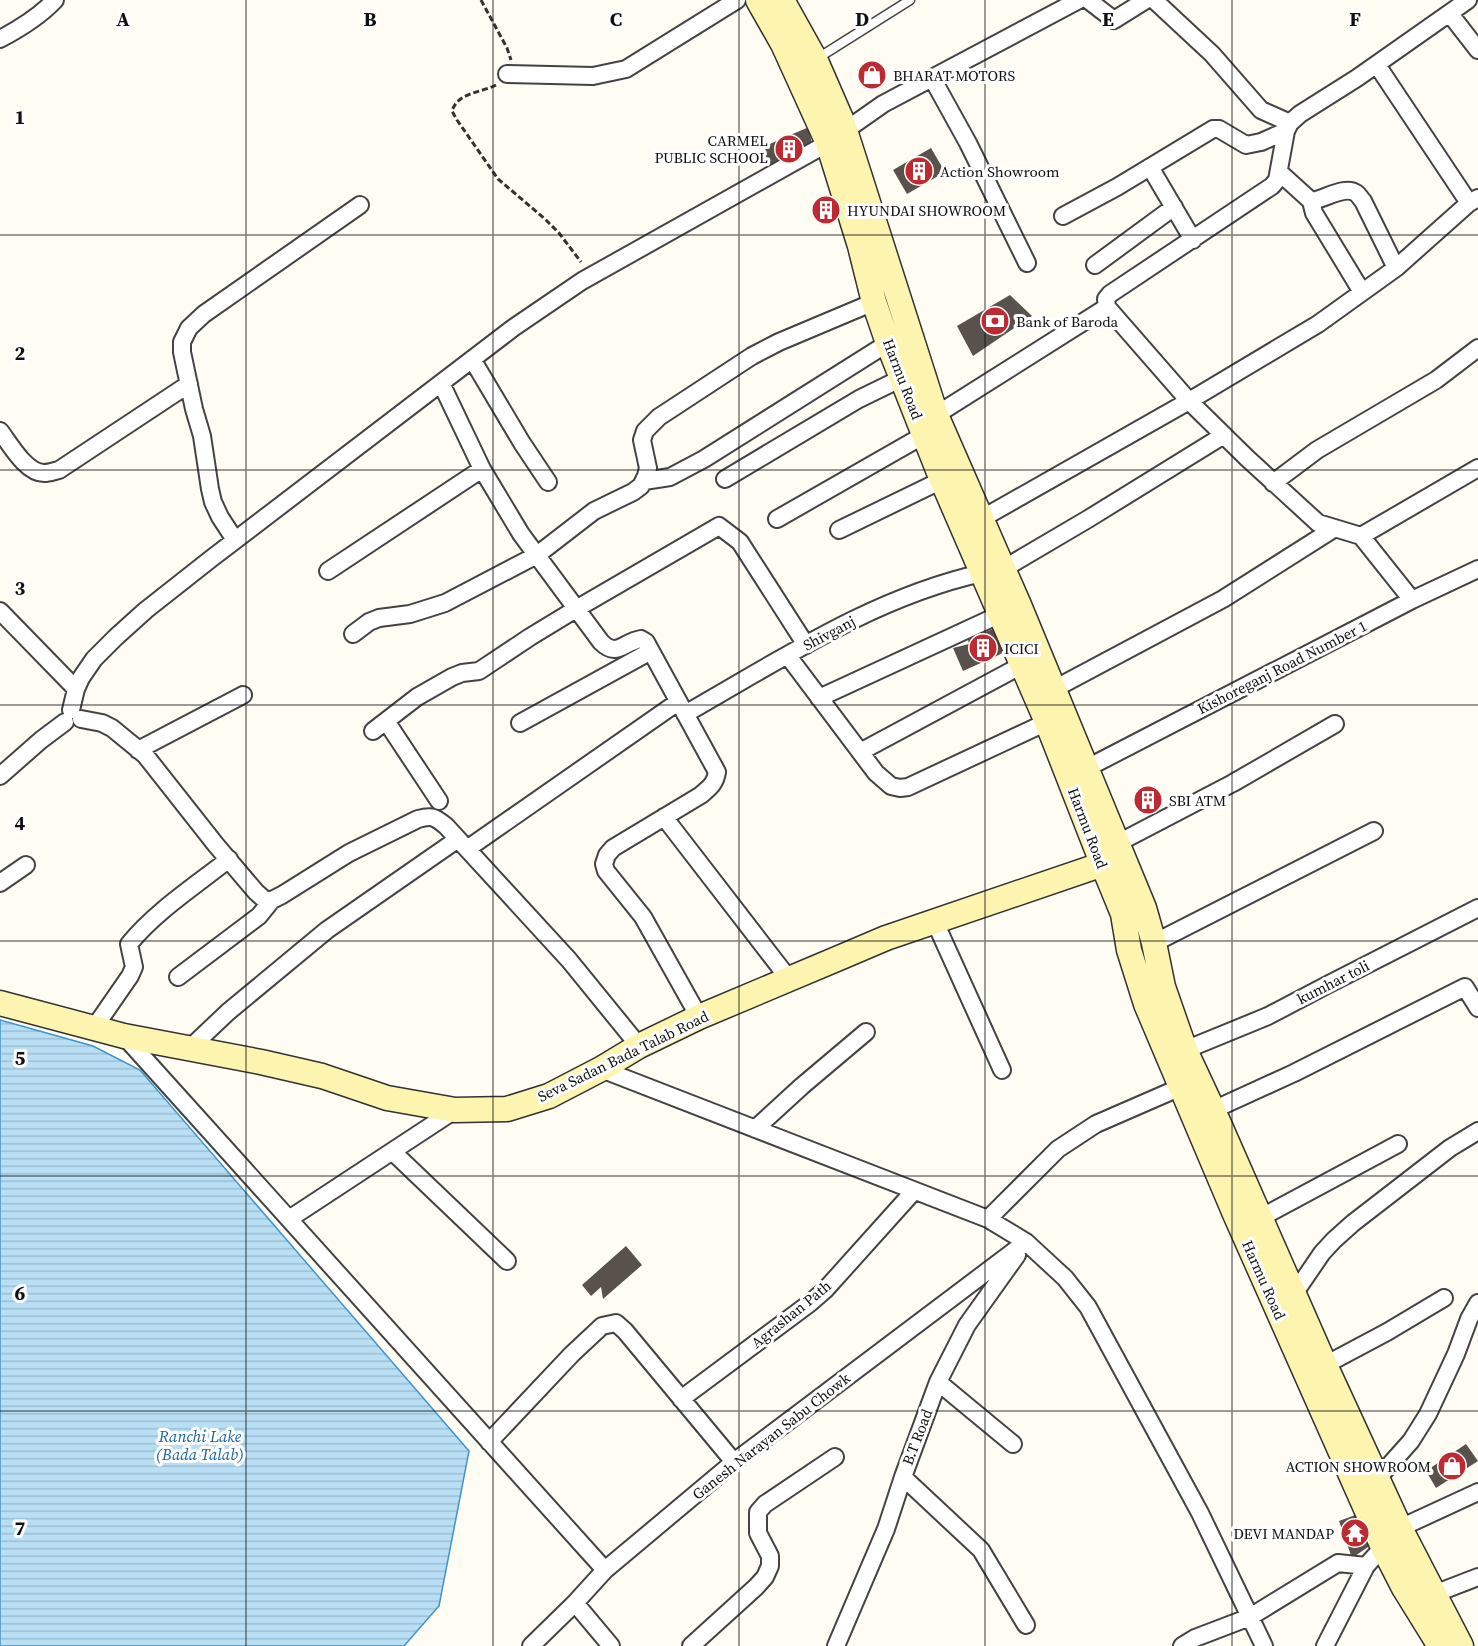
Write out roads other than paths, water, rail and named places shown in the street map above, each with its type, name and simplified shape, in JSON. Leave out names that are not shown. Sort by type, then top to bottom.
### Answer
[{"type":"main road","name":"Harmu Road","points":[[758,0],[837,137],[860,246],[874,302],[888,343],[902,378],[981,519],[1001,614],[1047,722],[1114,855],[1144,908],[1155,943],[1163,987],[1185,1050],[1400,1528],[1461,1646]]},
{"type":"main road","name":"Harmu Road","points":[[782,0],[815,59],[837,137],[930,425],[942,480],[993,571],[1054,689],[1087,768],[1114,855],[1129,950],[1146,1004],[1240,1225],[1383,1546],[1404,1588],[1440,1646]]},
{"type":"main road","name":"Seva Sadan Bada Talab Road","points":[[0,1003],[124,1036],[322,1076],[387,1098],[456,1110],[507,1108],[549,1096],[639,1046],[699,1017],[886,938],[1114,855]]},
{"type":"street","points":[[0,39],[42,14],[55,0]]},
{"type":"street","points":[[507,74],[593,76],[626,69],[737,0]]},
{"type":"street","points":[[0,776],[41,740],[72,717],[76,689],[94,659],[146,610],[513,328],[592,276],[837,137],[884,104],[1078,0]]},
{"type":"street","points":[[1088,0],[1114,20],[1146,0]]},
{"type":"street","points":[[1154,0],[1212,54],[1261,110],[1288,127]]},
{"type":"street","points":[[1063,216],[1117,187],[1213,129],[1219,129],[1246,146],[1261,142],[1288,127],[1300,114],[1377,65],[1456,6],[1478,50]]},
{"type":"street","points":[[981,519],[1318,324],[1396,268],[1474,200],[1377,65]]},
{"type":"street","points":[[932,78],[968,143],[1027,263]]},
{"type":"street","points":[[1288,127],[1277,180],[1272,186],[1110,294],[1106,299],[1107,307],[1188,401],[1273,483],[1318,523],[1361,536],[1412,600]]},
{"type":"street","points":[[1150,167],[1193,240]]},
{"type":"street","points":[[1279,172],[1311,201],[1314,213],[1362,292]]},
{"type":"street","points":[[1311,201],[1347,190],[1356,192],[1363,201],[1396,268]]},
{"type":"street","points":[[236,540],[213,502],[202,436],[182,352],[182,342],[189,328],[204,314],[360,205]]},
{"type":"street","points":[[1095,265],[1174,207]]},
{"type":"street","points":[[353,634],[369,622],[379,618],[410,615],[445,603],[537,555],[594,511],[641,486],[648,468],[642,440],[645,431],[659,417],[752,356],[779,342],[874,302]]},
{"type":"street","points":[[777,519],[930,425],[1107,307]]},
{"type":"street","points":[[644,481],[670,477],[704,459],[888,343]]},
{"type":"street","points":[[1273,483],[1317,450],[1436,380],[1478,348]]},
{"type":"street","points":[[472,359],[548,482]]},
{"type":"street","points":[[725,479],[859,399],[902,378]]},
{"type":"street","points":[[441,383],[482,469],[521,534],[601,642],[613,650],[634,640],[641,639],[646,642],[717,772],[716,780],[711,787],[613,848],[604,864],[610,878],[643,917],[699,1017]]},
{"type":"street","points":[[0,430],[30,468],[42,473],[59,470],[189,384]]},
{"type":"street","name":"Shivganj","points":[[189,1048],[228,1012],[327,930],[682,708],[788,656],[851,620],[926,588],[993,571],[1088,519],[1224,435]]},
{"type":"street","points":[[1361,536],[1478,468]]},
{"type":"street","points":[[328,571],[482,469]]},
{"type":"street","points":[[839,530],[942,480]]},
{"type":"street","points":[[440,801],[379,726],[417,697],[452,677],[479,671],[576,609],[719,526],[740,542],[806,645]]},
{"type":"street","points":[[1054,689],[1223,599],[1335,528]]},
{"type":"street","name":"Kishoreganj Road Number 1","points":[[1087,768],[1478,568]]},
{"type":"street","points":[[0,611],[76,689]]},
{"type":"street","points":[[819,698],[1001,614]]},
{"type":"street","points":[[520,723],[651,651]]},
{"type":"street","points":[[788,656],[876,773],[891,786],[900,788],[919,783],[1047,722]]},
{"type":"street","points":[[860,752],[1022,665]]},
{"type":"street","points":[[138,750],[243,695]]},
{"type":"street","points":[[72,717],[102,723],[112,728],[145,756],[256,892],[265,900],[272,900]]},
{"type":"street","points":[[1114,855],[1335,724]]},
{"type":"street","points":[[177,977],[259,916],[272,900],[349,853],[418,819],[430,816],[438,819],[463,844],[568,960],[639,1046]]},
{"type":"street","points":[[664,817],[789,979]]},
{"type":"street","points":[[1155,943],[1374,831]]},
{"type":"street","points":[[94,1028],[134,967],[129,944],[154,918],[229,859]]},
{"type":"street","points":[[0,883],[26,865]]},
{"type":"street","name":"kumhar toli","points":[[1185,1050],[1268,1016],[1478,908]]},
{"type":"street","points":[[935,922],[1002,1070]]},
{"type":"street","points":[[1213,1110],[1294,1073],[1465,987],[1478,1008]]},
{"type":"street","points":[[755,1129],[866,1032]]},
{"type":"street","points":[[124,1036],[605,1570]]},
{"type":"street","points":[[600,1069],[988,1219],[1026,1242],[1065,1278],[1088,1306],[1200,1513],[1264,1646]]},
{"type":"street","points":[[988,1219],[1058,1149],[1096,1124],[1181,1087]]},
{"type":"street","points":[[289,1220],[456,1110]]},
{"type":"street","points":[[1294,1294],[1322,1253],[1353,1222],[1450,1148],[1478,1131]]},
{"type":"street","points":[[1260,1218],[1398,1144]]},
{"type":"street","points":[[393,1152],[507,1261]]},
{"type":"street","name":"Agrashan Path","points":[[681,1399],[825,1290],[915,1191]]},
{"type":"street","name":"B.T Road","points":[[836,1646],[886,1529],[938,1382],[967,1325],[1026,1242]]},
{"type":"street","name":"Ganesh Narayan Sabu Chowk","points":[[531,1646],[605,1570],[734,1462],[1026,1242]]},
{"type":"street","points":[[1325,1365],[1444,1298]]},
{"type":"street","points":[[1378,1478],[1411,1441],[1428,1414],[1478,1303]]},
{"type":"street","points":[[489,1442],[572,1354],[602,1326],[615,1323],[625,1331],[734,1462]]},
{"type":"street","points":[[938,1382],[1013,1444]]},
{"type":"street","points":[[691,1646],[765,1577],[770,1566],[770,1556],[758,1533],[758,1512],[765,1504],[835,1457]]},
{"type":"street","points":[[903,1477],[981,1550],[1026,1625]]},
{"type":"street","points":[[1325,1646],[1366,1566],[1400,1528],[1478,1492]]},
{"type":"street","points":[[1182,1646],[1195,1638],[1250,1617],[1338,1563],[1366,1566]]},
{"type":"street","points":[[1434,1594],[1478,1577]]},
{"type":"street","points":[[575,1603],[611,1646]]},
{"type":"lane","points":[[815,59],[910,0]]},
{"type":"water","name":"Ranchi Lake (Bada Talab)","points":[[0,1020],[93,1046],[140,1070],[469,1451],[439,1606],[404,1646],[0,1646]]},
{"type":"place","name":"BHARAT MOTORS","points":[[872,75]]},
{"type":"place","name":"CARMEL PUBLIC SCHOOL","points":[[789,149]]},
{"type":"place","name":"Action Showroom","points":[[919,171]]},
{"type":"place","name":"HYUNDAI SHOWROOM","points":[[826,210]]},
{"type":"place","name":"Bank of Baroda","points":[[995,321]]},
{"type":"place","name":"ICICI","points":[[983,648]]},
{"type":"place","name":"SBI ATM","points":[[1148,800]]},
{"type":"place","name":"ACTION SHOWROOM","points":[[1452,1466]]},
{"type":"place","name":"DEVI MANDAP","points":[[1355,1533]]}]
